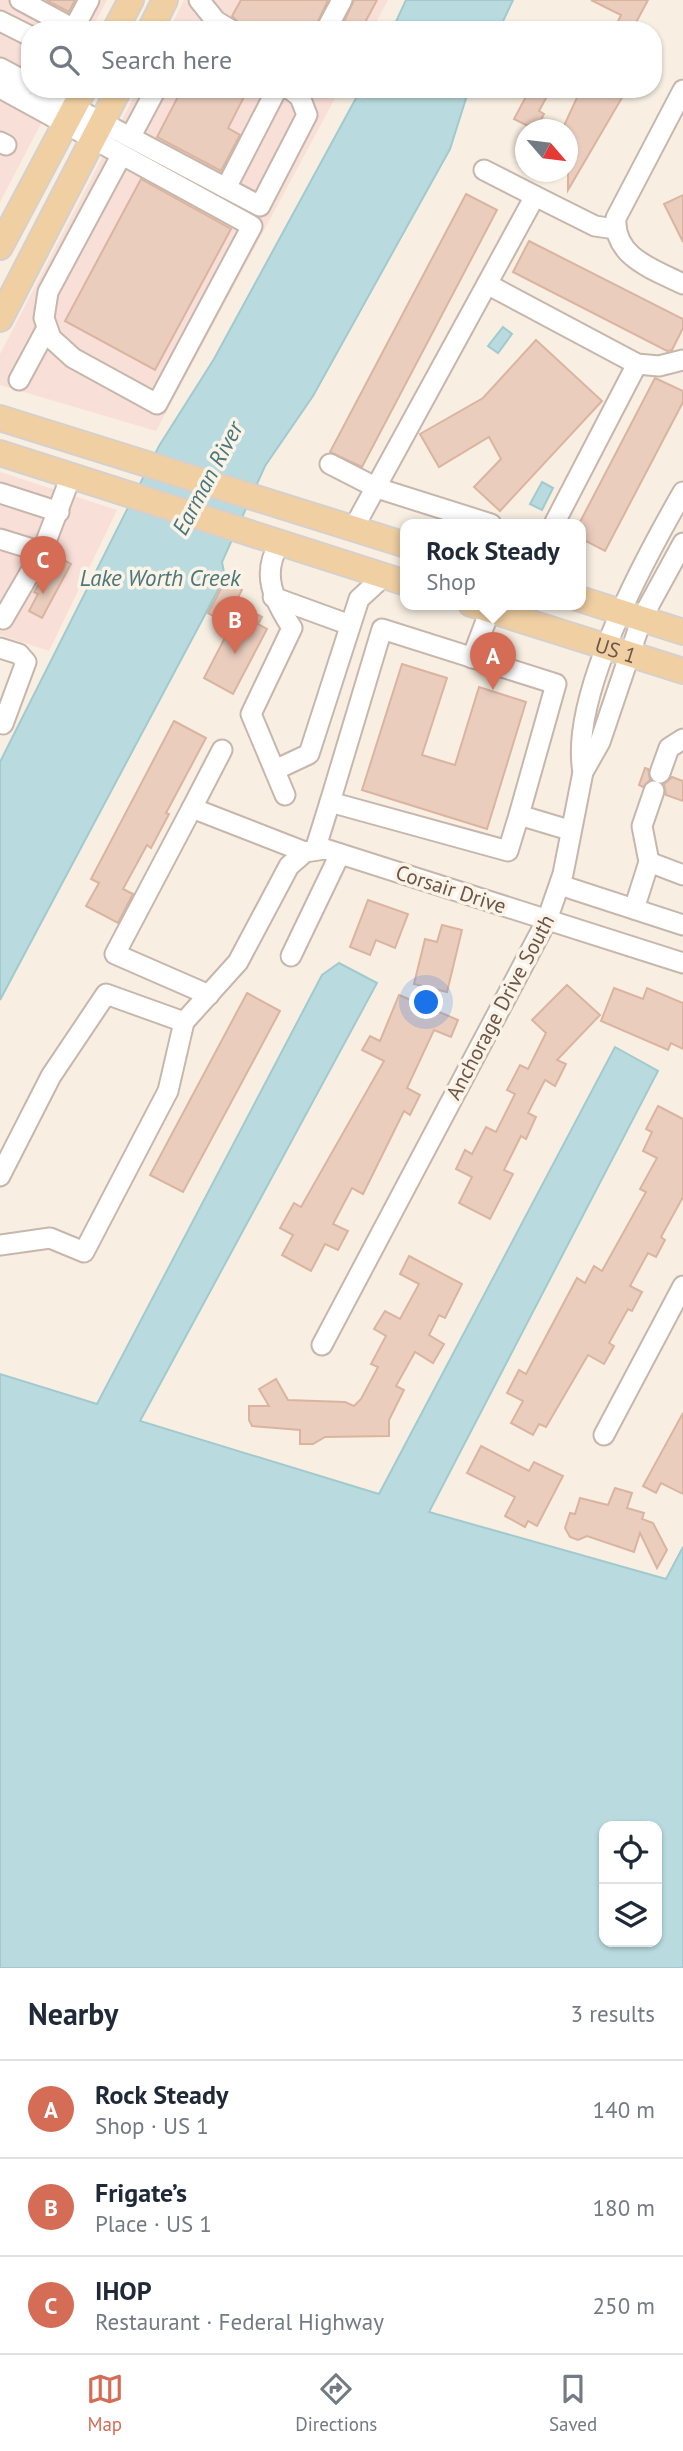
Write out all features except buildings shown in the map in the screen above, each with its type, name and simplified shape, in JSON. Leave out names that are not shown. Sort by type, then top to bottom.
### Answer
[{"type":"main road","points":[[120,21],[131,0]]},
{"type":"main road","points":[[154,21],[165,0]]},
{"type":"main road","points":[[0,319],[114,98]]},
{"type":"main road","points":[[0,247],[74,108]]},
{"type":"main road","points":[[0,418],[400,543]]},
{"type":"main road","points":[[0,453],[395,580]]},
{"type":"main road","points":[[280,543],[301,531],[346,527]]},
{"type":"main road","name":"US 1","points":[[586,601],[683,632]]},
{"type":"main road","name":"US 1","points":[[490,610],[683,671]]},
{"type":"street","points":[[20,0],[58,21]]},
{"type":"street","points":[[77,21],[89,0]]},
{"type":"street","points":[[199,0],[216,8]]},
{"type":"street","points":[[331,21],[342,0]]},
{"type":"street","points":[[0,21],[21,32]]},
{"type":"street","points":[[0,68],[21,79]]},
{"type":"street","points":[[0,88],[21,94]]},
{"type":"street","points":[[683,90],[616,218],[615,229],[626,252],[683,284]]},
{"type":"street","points":[[37,98],[74,108]]},
{"type":"street","points":[[56,98],[74,108],[121,156],[252,226],[157,404],[73,358],[51,338],[44,318],[48,292],[121,156]]},
{"type":"street","points":[[131,136],[151,98]]},
{"type":"street","points":[[226,188],[272,98]]},
{"type":"street","points":[[98,131],[131,136],[260,206],[307,115],[300,98]]},
{"type":"street","points":[[484,170],[594,226],[615,229]]},
{"type":"street","points":[[346,527],[377,488],[535,196]]},
{"type":"street","points":[[29,263],[55,278]]},
{"type":"street","points":[[487,284],[637,364],[659,366],[683,360]]},
{"type":"street","points":[[19,380],[47,328]]},
{"type":"street","points":[[557,519],[637,364]]},
{"type":"street","points":[[330,464],[377,488],[475,519]]},
{"type":"street","points":[[0,618],[4,619],[42,552],[71,476]]},
{"type":"street","points":[[632,615],[683,492]]},
{"type":"street","points":[[0,493],[59,512]]},
{"type":"street","points":[[0,538],[42,552]]},
{"type":"street","points":[[280,543],[271,558],[272,597],[292,628],[251,714],[285,794]]},
{"type":"street","points":[[632,615],[683,543]]},
{"type":"street","points":[[275,770],[309,754],[359,598],[395,580]]},
{"type":"street","points":[[272,597],[350,625]]},
{"type":"street","points":[[472,658],[480,610]]},
{"type":"street","name":"Anchorage Drive South","points":[[322,1345],[547,920],[560,885],[569,830],[583,772],[579,752],[632,615]]},
{"type":"street","points":[[0,1244],[50,1238],[84,1252],[168,1091],[184,1022],[238,962],[289,866],[307,852],[330,802],[382,629],[556,684],[508,851],[330,802]]},
{"type":"street","points":[[0,648],[19,654],[26,662],[3,723]]},
{"type":"street","points":[[634,909],[649,862],[642,826],[669,748],[683,739]]},
{"type":"street","points":[[209,995],[115,954],[222,750]]},
{"type":"street","name":"Corsair Drive","points":[[192,808],[307,852],[325,849],[683,963]]},
{"type":"street","points":[[519,815],[569,830]]},
{"type":"street","points":[[291,956],[340,854]]},
{"type":"street","points":[[649,862],[683,875]]},
{"type":"street","points":[[560,885],[683,925]]},
{"type":"street","points":[[0,1176],[51,1076],[106,994],[184,1022]]},
{"type":"street","points":[[604,1435],[683,1286]]},
{"type":"shaded area","points":[[0,0],[107,0],[96,21],[21,21],[21,98],[54,98],[0,202]]},
{"type":"shaded area","points":[[184,0],[388,0],[377,21],[174,21]]},
{"type":"shaded area","points":[[133,98],[335,98],[156,431],[0,385],[0,354]]},
{"type":"shaded area","points":[[0,472],[117,510],[49,651],[0,635]]},
{"type":"water","points":[[406,0],[513,0],[503,21],[396,21]]},
{"type":"water","name":"Lake Worth Creek","points":[[356,98],[466,98],[450,149],[313,396],[265,466],[222,562],[225,577],[0,1000],[0,762],[159,446],[214,359]]},
{"type":"water","points":[[503,327],[512,334],[498,353],[488,346]]},
{"type":"water","points":[[542,482],[553,488],[542,510],[530,504]]},
{"type":"water","points":[[339,963],[377,983],[140,1421],[379,1494],[615,1047],[658,1071],[429,1512],[666,1579],[683,1547],[683,1968],[0,1968],[0,1374],[97,1404],[322,975]]},
{"type":"place","name":"IHOP","points":[[43,594]]},
{"type":"place","name":"Frigate’s","points":[[235,654]]},
{"type":"place","name":"Rock Steady","points":[[493,690]]},
{"type":"water label","name":"Earman River","points":[[207,478]]}]
